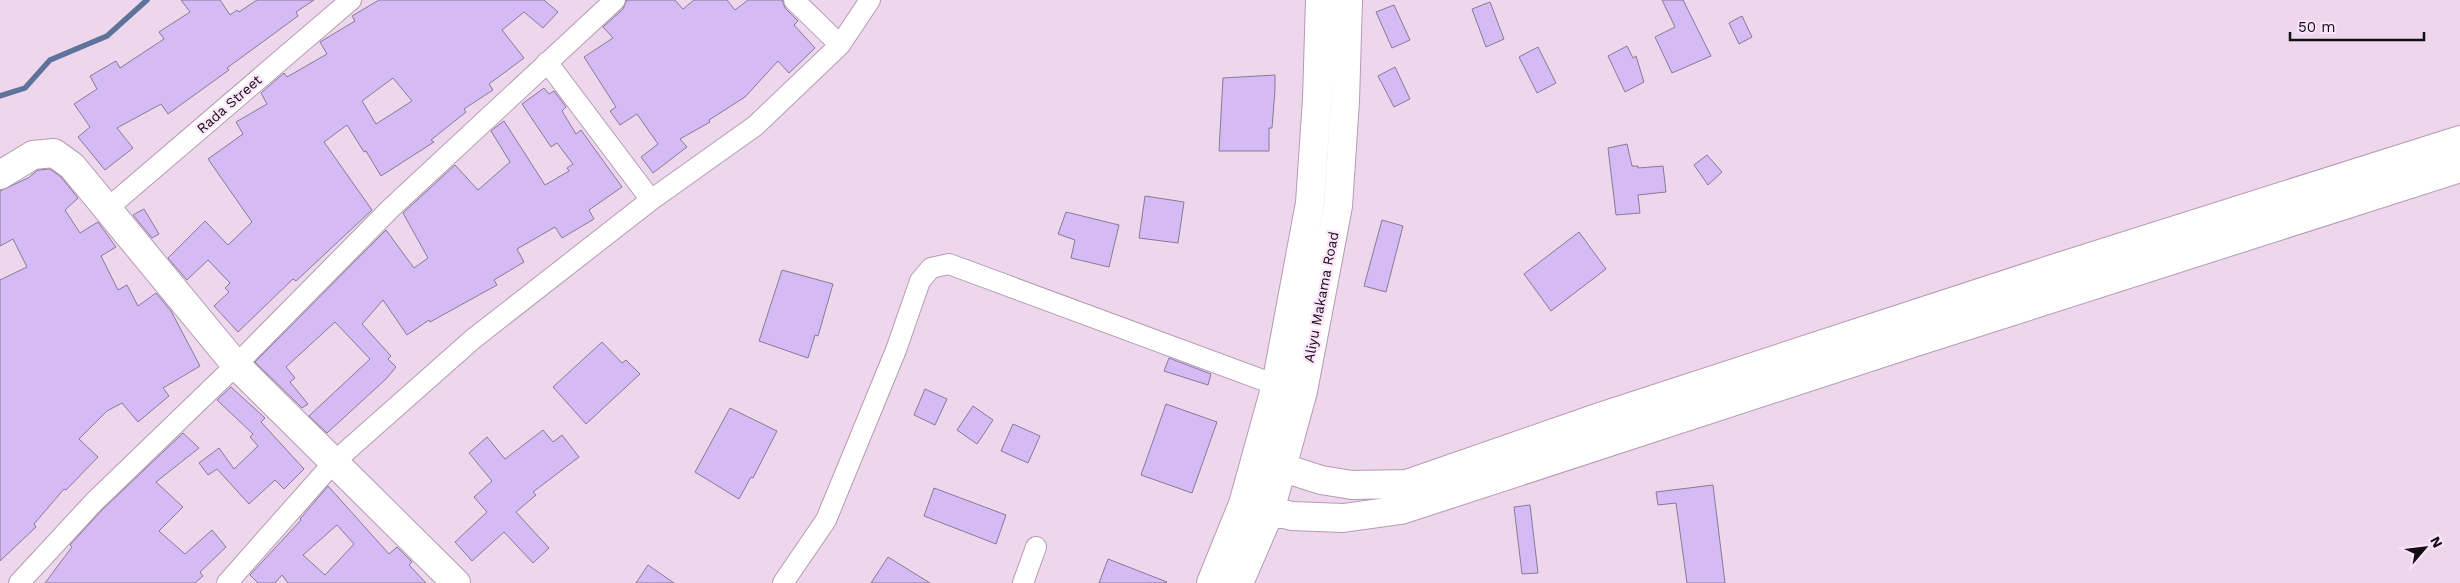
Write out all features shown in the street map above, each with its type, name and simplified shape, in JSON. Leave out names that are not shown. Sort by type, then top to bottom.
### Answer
[{"type":"street","name":"Rada Street","points":[[108,208],[351,0]]},
{"type":"street","points":[[19,583],[94,502],[236,365],[390,208],[615,0]]},
{"type":"street","points":[[794,0],[840,45]]},
{"type":"street","points":[[227,583],[334,462],[473,339],[651,200],[755,126],[840,45],[870,0]]},
{"type":"street","name":"Aliyu Makama Road","points":[[1212,583],[1243,504],[1276,385],[1310,203],[1317,100],[1320,0]]},
{"type":"street","name":"Aliyu Makama Road","points":[[1239,583],[1270,511],[1303,391],[1338,206],[1345,101],[1348,0]]},
{"type":"street","points":[[547,62],[651,200]]},
{"type":"street","points":[[1256,459],[1321,480],[1352,485],[1408,484],[1600,418],[2062,266],[2460,140]]},
{"type":"street","points":[[0,175],[33,155],[54,153],[72,166],[236,365],[456,583]]},
{"type":"street","points":[[1243,504],[1292,516],[1343,518],[1401,510],[1922,340],[2460,168]]},
{"type":"street","points":[[783,583],[826,520],[896,350],[920,280],[931,268],[949,264],[1276,385]]},
{"type":"street","points":[[1023,583],[1036,546]]},
{"type":"building","points":[[181,0],[220,0],[230,15],[237,10],[239,12],[257,0],[314,0],[296,12],[298,16],[227,68],[229,70],[168,114],[161,104],[117,128],[133,148],[105,170],[78,137],[90,127],[74,104],[97,89],[90,76],[116,61],[120,68],[164,39],[159,32],[190,12]]},
{"type":"building","points":[[379,0],[544,0],[558,12],[543,28],[524,12],[502,30],[524,58],[489,84],[493,90],[464,109],[466,112],[431,140],[434,142],[381,176],[347,125],[324,142],[372,210],[296,281],[293,279],[238,332],[214,306],[229,292],[225,288],[230,283],[208,260],[187,280],[168,258],[205,221],[228,245],[252,222],[208,159],[243,134],[236,122],[267,104],[261,93],[284,73],[287,77],[327,54],[320,42],[355,21],[352,16]],"holes":[[[393,78],[412,101],[376,124],[362,101]]]},
{"type":"building","points":[[627,0],[675,0],[683,9],[694,0],[727,0],[735,10],[748,0],[782,0],[785,8],[798,21],[794,25],[815,48],[789,73],[778,61],[745,97],[709,120],[710,122],[680,139],[687,147],[653,173],[641,157],[658,144],[637,114],[620,125],[610,111],[616,107],[584,57],[613,38],[603,27],[623,9]]},
{"type":"building","points":[[1662,0],[1683,0],[1711,56],[1672,73],[1655,37],[1675,27]]},
{"type":"building","points":[[1490,2],[1504,39],[1486,47],[1472,9]]},
{"type":"building","points":[[1394,5],[1410,40],[1392,48],[1376,12]]},
{"type":"building","points":[[1742,16],[1752,37],[1739,44],[1729,23]]},
{"type":"building","points":[[1627,46],[1633,58],[1636,56],[1644,82],[1625,92],[1608,56]]},
{"type":"building","points":[[1538,47],[1556,83],[1537,93],[1519,57]]},
{"type":"building","points":[[1395,67],[1410,99],[1394,107],[1378,76]]},
{"type":"building","points":[[1275,75],[1272,128],[1269,128],[1269,151],[1219,151],[1223,78]]},
{"type":"building","points":[[544,88],[549,94],[554,91],[566,107],[562,111],[576,134],[581,130],[622,187],[589,210],[594,219],[562,238],[555,227],[517,249],[524,262],[494,280],[497,285],[430,322],[429,320],[407,335],[383,300],[362,324],[391,356],[388,359],[396,367],[386,379],[327,433],[309,416],[370,359],[335,322],[286,367],[295,378],[290,382],[308,404],[302,408],[255,362],[386,230],[414,268],[428,258],[403,213],[455,165],[478,190],[510,162],[491,131],[504,121],[545,185],[569,171],[567,168],[573,164],[557,143],[551,147],[522,104]]},
{"type":"building","points":[[1627,144],[1632,166],[1638,166],[1638,168],[1663,166],[1666,192],[1638,195],[1640,213],[1616,215],[1608,148]]},
{"type":"building","points":[[1707,155],[1722,172],[1708,185],[1694,165]]},
{"type":"building","points":[[50,169],[61,177],[78,198],[65,210],[80,233],[98,222],[116,247],[101,256],[118,290],[127,285],[138,306],[156,293],[171,311],[200,366],[163,388],[169,396],[138,422],[122,403],[107,411],[79,439],[98,457],[66,490],[64,489],[34,524],[36,527],[0,561],[0,280],[27,267],[13,239],[0,246],[0,191],[28,178],[38,170]]},
{"type":"building","points":[[1145,196],[1184,202],[1178,243],[1139,238]]},
{"type":"building","points":[[144,209],[159,234],[152,238],[133,215]]},
{"type":"building","points":[[1066,212],[1119,225],[1109,267],[1071,258],[1075,240],[1058,234]]},
{"type":"building","points":[[1382,220],[1403,226],[1386,292],[1364,286]]},
{"type":"building","points":[[1579,232],[1606,269],[1551,311],[1524,274]]},
{"type":"building","points":[[782,270],[833,284],[818,336],[815,335],[808,358],[759,341]]},
{"type":"building","points":[[602,342],[622,363],[626,360],[640,374],[586,424],[553,387]]},
{"type":"building","points":[[1169,358],[1211,374],[1208,385],[1164,371]]},
{"type":"building","points":[[231,387],[265,418],[261,422],[304,469],[284,489],[275,480],[249,504],[217,469],[208,475],[199,463],[219,448],[234,469],[258,446],[250,437],[253,434],[217,400]]},
{"type":"building","points":[[925,389],[947,399],[935,425],[914,415]]},
{"type":"building","points":[[1166,404],[1217,422],[1192,493],[1141,475]]},
{"type":"building","points":[[973,406],[993,420],[977,444],[957,430]]},
{"type":"building","points":[[730,408],[777,431],[753,478],[751,477],[739,499],[695,472]]},
{"type":"building","points":[[1013,424],[1040,436],[1028,463],[1001,451]]},
{"type":"building","points":[[543,430],[553,442],[562,435],[579,457],[533,492],[536,495],[516,512],[549,548],[533,563],[504,532],[472,561],[455,542],[487,512],[474,497],[492,481],[469,453],[487,437],[505,459]]},
{"type":"building","points":[[183,433],[199,448],[156,482],[183,507],[159,531],[185,554],[212,530],[226,547],[200,572],[203,576],[195,583],[45,583],[72,547],[70,545],[102,510]]},
{"type":"building","points":[[1713,485],[1725,583],[1687,583],[1676,503],[1658,505],[1656,492]]},
{"type":"building","points":[[328,486],[389,554],[397,547],[412,562],[409,565],[426,583],[288,583],[282,575],[275,583],[258,583],[250,575]],"holes":[[[337,525],[354,544],[325,575],[303,555]]]},
{"type":"building","points":[[934,488],[1006,515],[996,544],[924,516]]},
{"type":"building","points":[[1530,505],[1538,573],[1522,574],[1514,507]]},
{"type":"building","points":[[888,557],[930,583],[871,583]]},
{"type":"building","points":[[1108,559],[1167,582],[1099,583]]},
{"type":"building","points":[[648,565],[674,583],[636,583]]},
{"type":"waterway","points":[[0,96],[25,88],[50,60],[107,36],[147,0]]}]
